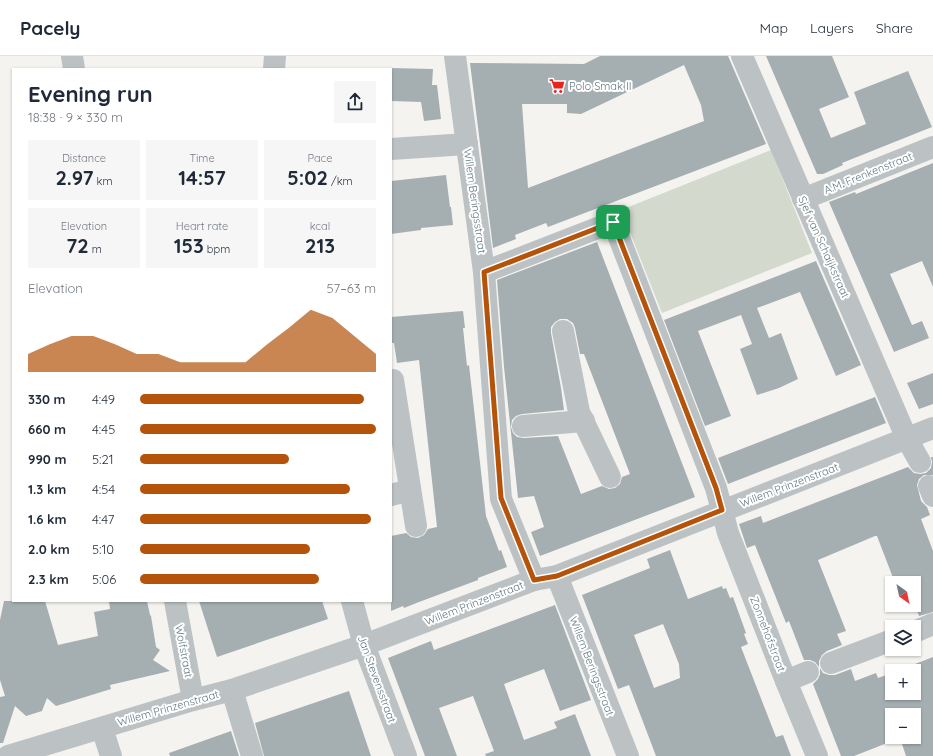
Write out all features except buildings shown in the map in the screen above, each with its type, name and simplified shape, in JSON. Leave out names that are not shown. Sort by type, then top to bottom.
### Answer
[{"type":"street","points":[[72,56],[74,68]]},
{"type":"street","points":[[274,68],[275,56]]},
{"type":"street","name":"Willem Beringsstraat","points":[[455,56],[484,272],[510,427],[501,498],[534,580]]},
{"type":"street","name":"Sjef van Schaijkstraat","points":[[742,56],[907,438],[920,462]]},
{"type":"street","points":[[392,149],[467,144]]},
{"type":"street","name":"A.M. Frenkenstraat","points":[[803,199],[933,147]]},
{"type":"street","name":"Zonnehofstraat","points":[[484,272],[613,222],[716,488],[728,533],[817,756]]},
{"type":"street","points":[[563,331],[579,412],[610,477]]},
{"type":"street","points":[[393,380],[400,493],[416,526]]},
{"type":"street","points":[[510,427],[584,421]]},
{"type":"street","name":"Willem Prinzenstraat","points":[[8,756],[232,690],[364,645],[534,580],[557,576],[933,428]]},
{"type":"street","name":"Willem Beringsstraat","points":[[557,576],[628,756]]},
{"type":"street","name":"Wolfstraat","points":[[175,602],[194,700]]},
{"type":"street","name":"Jan Stevensstraat","points":[[352,602],[364,645],[406,756]]},
{"type":"street","points":[[921,629],[933,624]]},
{"type":"street","points":[[831,663],[885,643]]},
{"type":"street","points":[[786,681],[808,672]]},
{"type":"street","points":[[232,690],[252,756]]},
{"type":"street","points":[[102,728],[111,756]]},
{"type":"shaded area","points":[[771,150],[812,253],[662,313],[621,210]]},
{"type":"place","name":"Polo Smak II","points":[[557,86]]},
{"type":"route","points":[[613,222],[716,488],[722,510],[557,576],[534,580],[501,498],[484,272],[613,222]]}]
